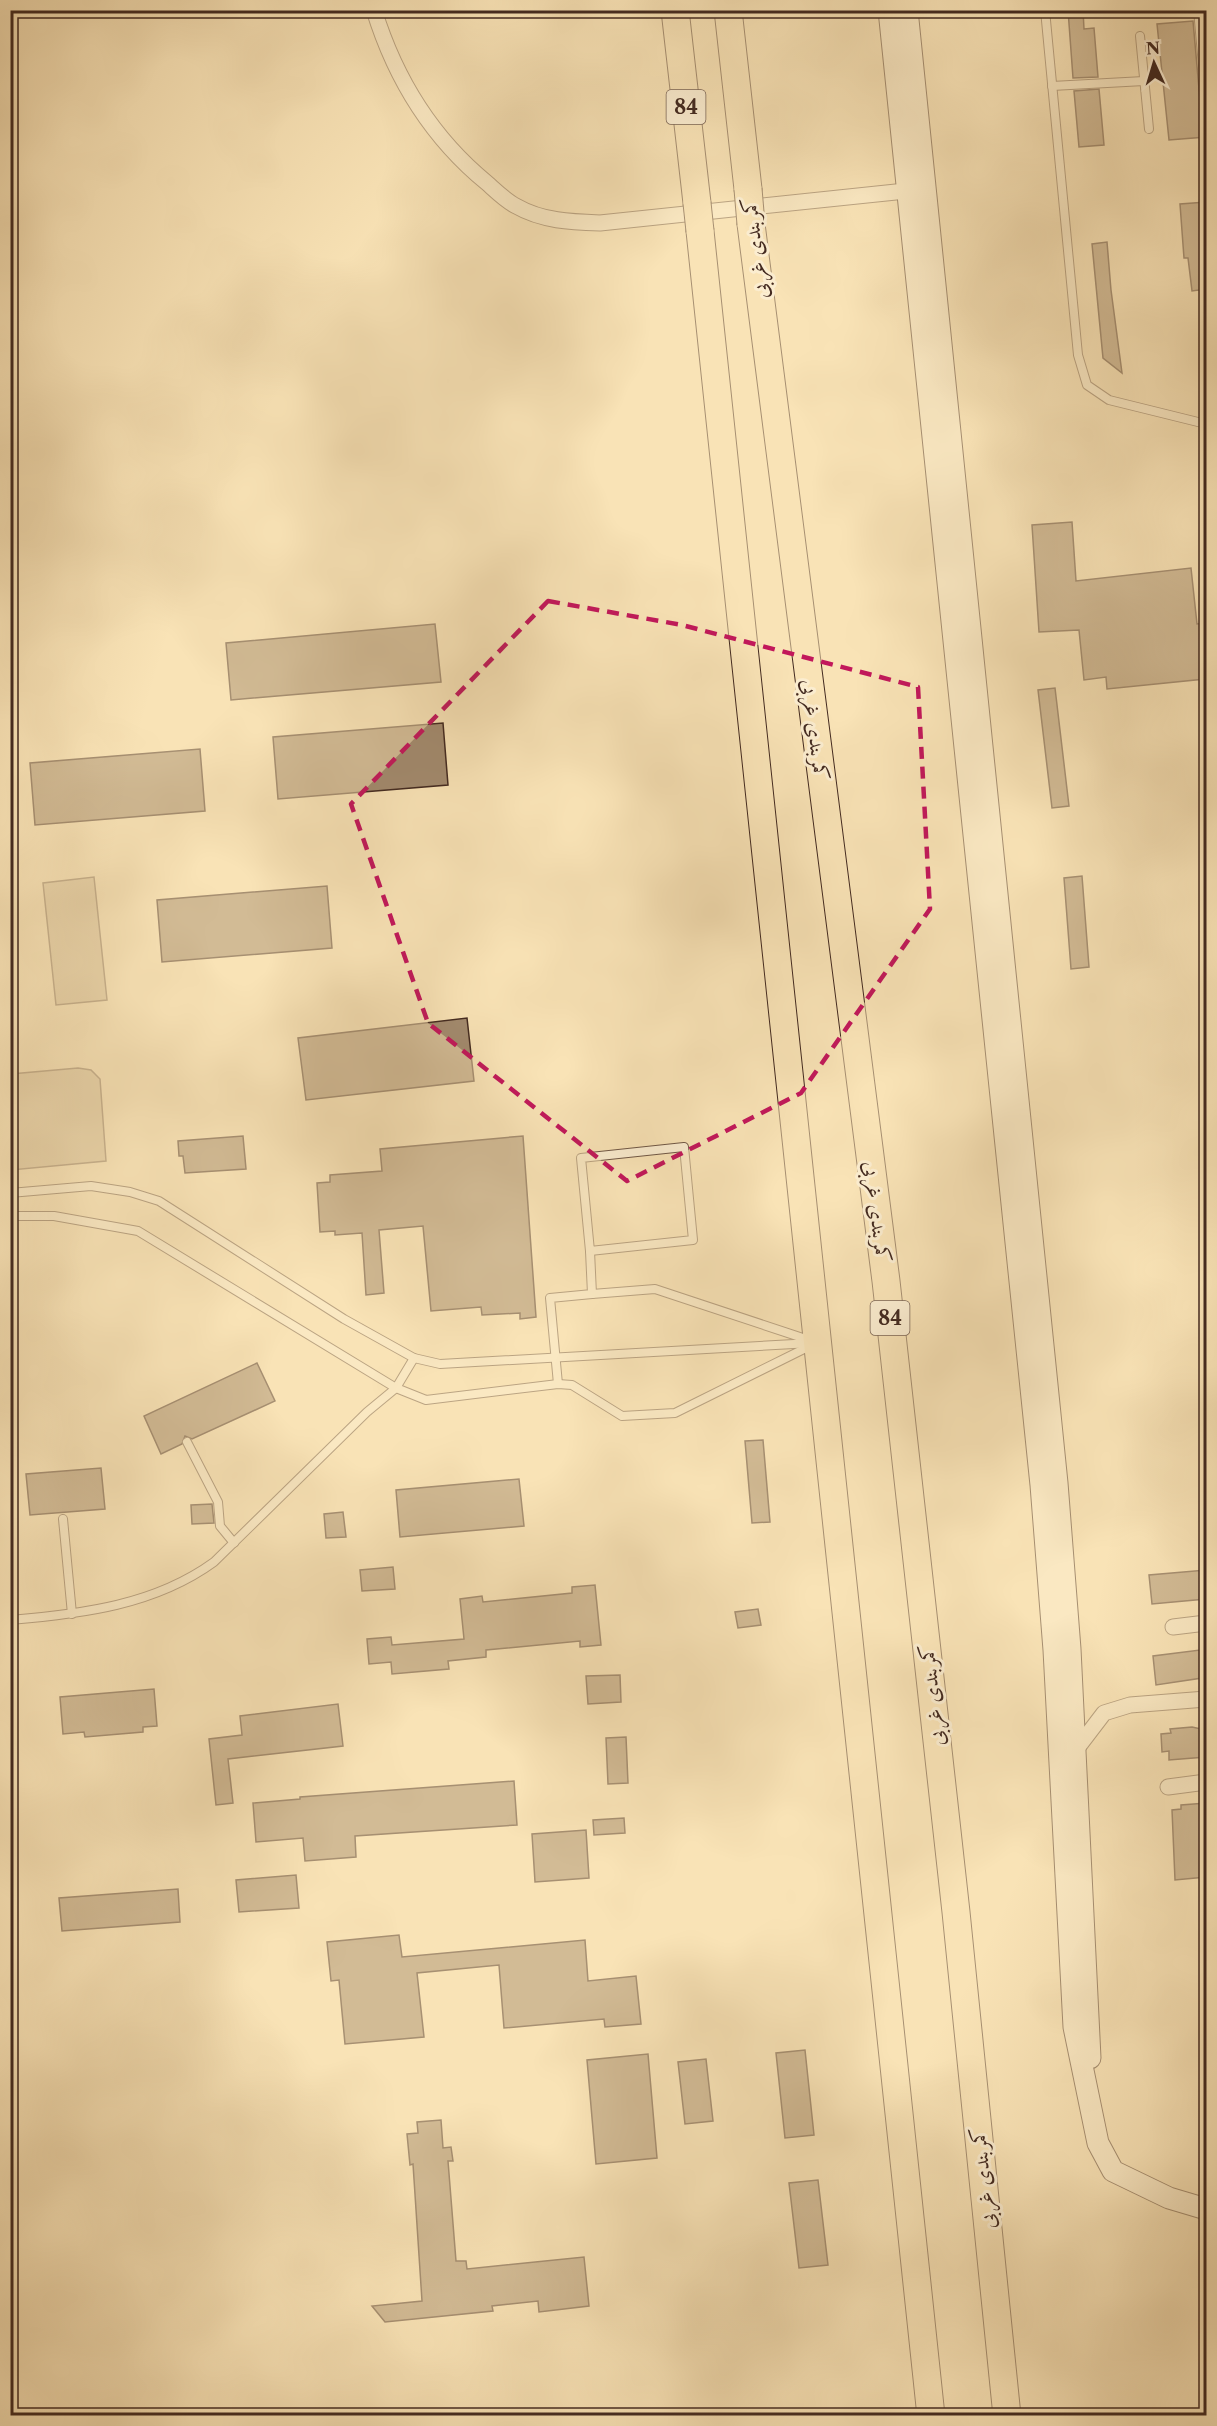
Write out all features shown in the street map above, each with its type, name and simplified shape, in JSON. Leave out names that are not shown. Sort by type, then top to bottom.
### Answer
[{"type":"highway","name":"84","points":[[675,10],[931,2415]]},
{"type":"highway","name":"کمربندی غربی","points":[[728,10],[751,224],[886,1281],[955,1900],[1007,2415]]},
{"type":"street","points":[[374,10],[386,49],[423,116],[460,158],[515,206],[559,222],[600,223],[917,190]]},
{"type":"street","points":[[889,10],[917,190],[1057,1483],[1090,2026],[1090,2101]]},
{"type":"street","points":[[907,10],[917,190],[1041,1485],[1054,1650],[1074,2027],[1098,2143],[1113,2171],[1169,2198],[1206,2209]]},
{"type":"street","points":[[1173,1627],[1206,1623]]},
{"type":"street","points":[[1075,1752],[1104,1713],[1139,1704],[1206,1698]]},
{"type":"street","points":[[1168,1787],[1206,1782]]},
{"type":"lane","points":[[1045,10],[1077,355],[1087,385],[1108,400],[1206,424]]},
{"type":"lane","points":[[1198,10],[1206,99]]},
{"type":"lane","points":[[1140,36],[1149,129]]},
{"type":"lane","points":[[1052,86],[1144,81]]},
{"type":"lane","points":[[590,1251],[693,1240],[684,1148],[581,1158],[592,1294]]},
{"type":"lane","points":[[10,1192],[91,1186],[130,1192],[159,1201],[344,1319],[414,1358],[440,1364],[816,1342]]},
{"type":"lane","points":[[10,1216],[54,1216],[138,1231],[396,1388],[426,1401],[558,1384],[572,1385],[622,1416],[675,1413],[816,1342]]},
{"type":"lane","points":[[558,1384],[550,1298],[655,1289],[816,1342]]},
{"type":"lane","points":[[10,1620],[107,1609],[190,1580],[214,1562],[367,1412],[396,1388],[414,1358]]},
{"type":"lane","points":[[187,1442],[218,1503],[220,1526],[234,1543]]},
{"type":"lane","points":[[63,1519],[72,1614]]},
{"type":"highlighted area","points":[[548,601],[682,625],[918,687],[930,909],[801,1093],[627,1181],[428,1023],[351,804]]},
{"type":"shaded area","points":[[94,877],[107,1000],[56,1005],[43,883]]},
{"type":"shaded area","points":[[78,1068],[91,1070],[100,1079],[106,1161],[11,1170],[11,1074]]},
{"type":"building","points":[[1068,10],[1083,10],[1084,29],[1094,28],[1098,77],[1073,78]]},
{"type":"building","points":[[1193,21],[1200,100],[1203,104],[1206,137],[1169,140],[1157,24]]},
{"type":"building","points":[[1099,89],[1104,145],[1079,147],[1074,91]]},
{"type":"building","points":[[1206,202],[1206,289],[1192,291],[1188,258],[1184,258],[1180,204]]},
{"type":"building","points":[[1107,242],[1122,373],[1103,358],[1092,244]]},
{"type":"building","points":[[1072,522],[1076,581],[1191,568],[1197,624],[1206,623],[1205,679],[1107,689],[1106,677],[1084,680],[1079,630],[1039,632],[1032,525]]},
{"type":"building","points":[[435,624],[441,682],[231,700],[226,643]]},
{"type":"building","points":[[1055,688],[1069,806],[1052,808],[1038,690]]},
{"type":"building","points":[[443,723],[448,785],[278,799],[273,737]]},
{"type":"building","points":[[200,749],[205,811],[35,825],[30,763]]},
{"type":"building","points":[[1082,876],[1089,967],[1071,969],[1064,878]]},
{"type":"building","points":[[327,886],[332,948],[162,962],[157,900]]},
{"type":"building","points":[[467,1018],[474,1081],[306,1100],[298,1038]]},
{"type":"building","points":[[243,1136],[246,1169],[185,1173],[183,1156],[179,1156],[178,1141]]},
{"type":"building","points":[[523,1136],[536,1317],[520,1319],[520,1313],[482,1315],[481,1307],[431,1311],[423,1226],[379,1230],[384,1293],[366,1295],[362,1233],[335,1235],[335,1231],[320,1232],[317,1183],[330,1182],[330,1175],[382,1171],[380,1149]]},
{"type":"building","points":[[257,1363],[275,1401],[192,1439],[185,1436],[182,1444],[161,1454],[144,1416]]},
{"type":"building","points":[[763,1440],[770,1522],[752,1523],[745,1441]]},
{"type":"building","points":[[101,1468],[105,1509],[30,1515],[26,1474]]},
{"type":"building","points":[[519,1479],[524,1526],[400,1537],[396,1490]]},
{"type":"building","points":[[212,1504],[214,1523],[192,1524],[191,1505]]},
{"type":"building","points":[[343,1512],[346,1537],[326,1538],[324,1514]]},
{"type":"building","points":[[393,1567],[395,1589],[362,1591],[360,1570]]},
{"type":"building","points":[[1206,1570],[1206,1599],[1152,1604],[1149,1575]]},
{"type":"building","points":[[595,1585],[601,1645],[580,1647],[580,1641],[486,1650],[486,1657],[448,1661],[449,1669],[392,1674],[391,1662],[369,1664],[367,1639],[391,1637],[392,1645],[464,1639],[460,1599],[482,1596],[483,1602],[572,1593],[572,1587]]},
{"type":"building","points":[[758,1609],[761,1625],[738,1628],[735,1612]]},
{"type":"building","points":[[1200,1650],[1202,1678],[1156,1685],[1153,1656]]},
{"type":"building","points":[[620,1675],[621,1702],[588,1704],[586,1676]]},
{"type":"building","points":[[154,1689],[157,1726],[143,1727],[143,1732],[85,1737],[84,1732],[63,1734],[60,1697]]},
{"type":"building","points":[[338,1704],[343,1746],[228,1759],[233,1803],[216,1805],[209,1739],[242,1735],[240,1716]]},
{"type":"building","points":[[1192,1727],[1206,1730],[1206,1757],[1169,1760],[1169,1751],[1162,1752],[1161,1734],[1171,1733],[1170,1729]]},
{"type":"building","points":[[626,1737],[628,1783],[608,1784],[606,1738]]},
{"type":"building","points":[[514,1781],[517,1825],[355,1836],[356,1857],[305,1861],[303,1838],[256,1842],[253,1803],[300,1799],[300,1797]]},
{"type":"building","points":[[1206,1803],[1206,1877],[1175,1880],[1172,1810],[1181,1809],[1181,1805]]},
{"type":"building","points":[[624,1818],[625,1833],[594,1835],[593,1820]]},
{"type":"building","points":[[586,1830],[589,1878],[535,1882],[532,1834]]},
{"type":"building","points":[[296,1875],[299,1908],[239,1912],[236,1880]]},
{"type":"building","points":[[178,1889],[180,1922],[62,1931],[59,1898]]},
{"type":"building","points":[[399,1935],[402,1957],[585,1940],[588,1981],[636,1976],[641,2024],[605,2027],[604,2019],[504,2028],[499,1965],[417,1973],[424,2037],[345,2044],[339,1980],[331,1981],[327,1942]]},
{"type":"building","points":[[805,2050],[814,2135],[785,2138],[776,2053]]},
{"type":"building","points":[[648,2054],[657,2158],[596,2164],[587,2060]]},
{"type":"building","points":[[706,2059],[713,2121],[685,2124],[678,2062]]},
{"type":"building","points":[[441,2120],[443,2148],[451,2147],[453,2161],[448,2161],[456,2261],[466,2261],[467,2269],[584,2257],[589,2306],[539,2312],[538,2301],[492,2306],[493,2311],[385,2322],[372,2306],[422,2301],[413,2164],[410,2165],[407,2134],[418,2133],[417,2122]]},
{"type":"building","points":[[818,2180],[828,2265],[799,2268],[789,2183]]}]
